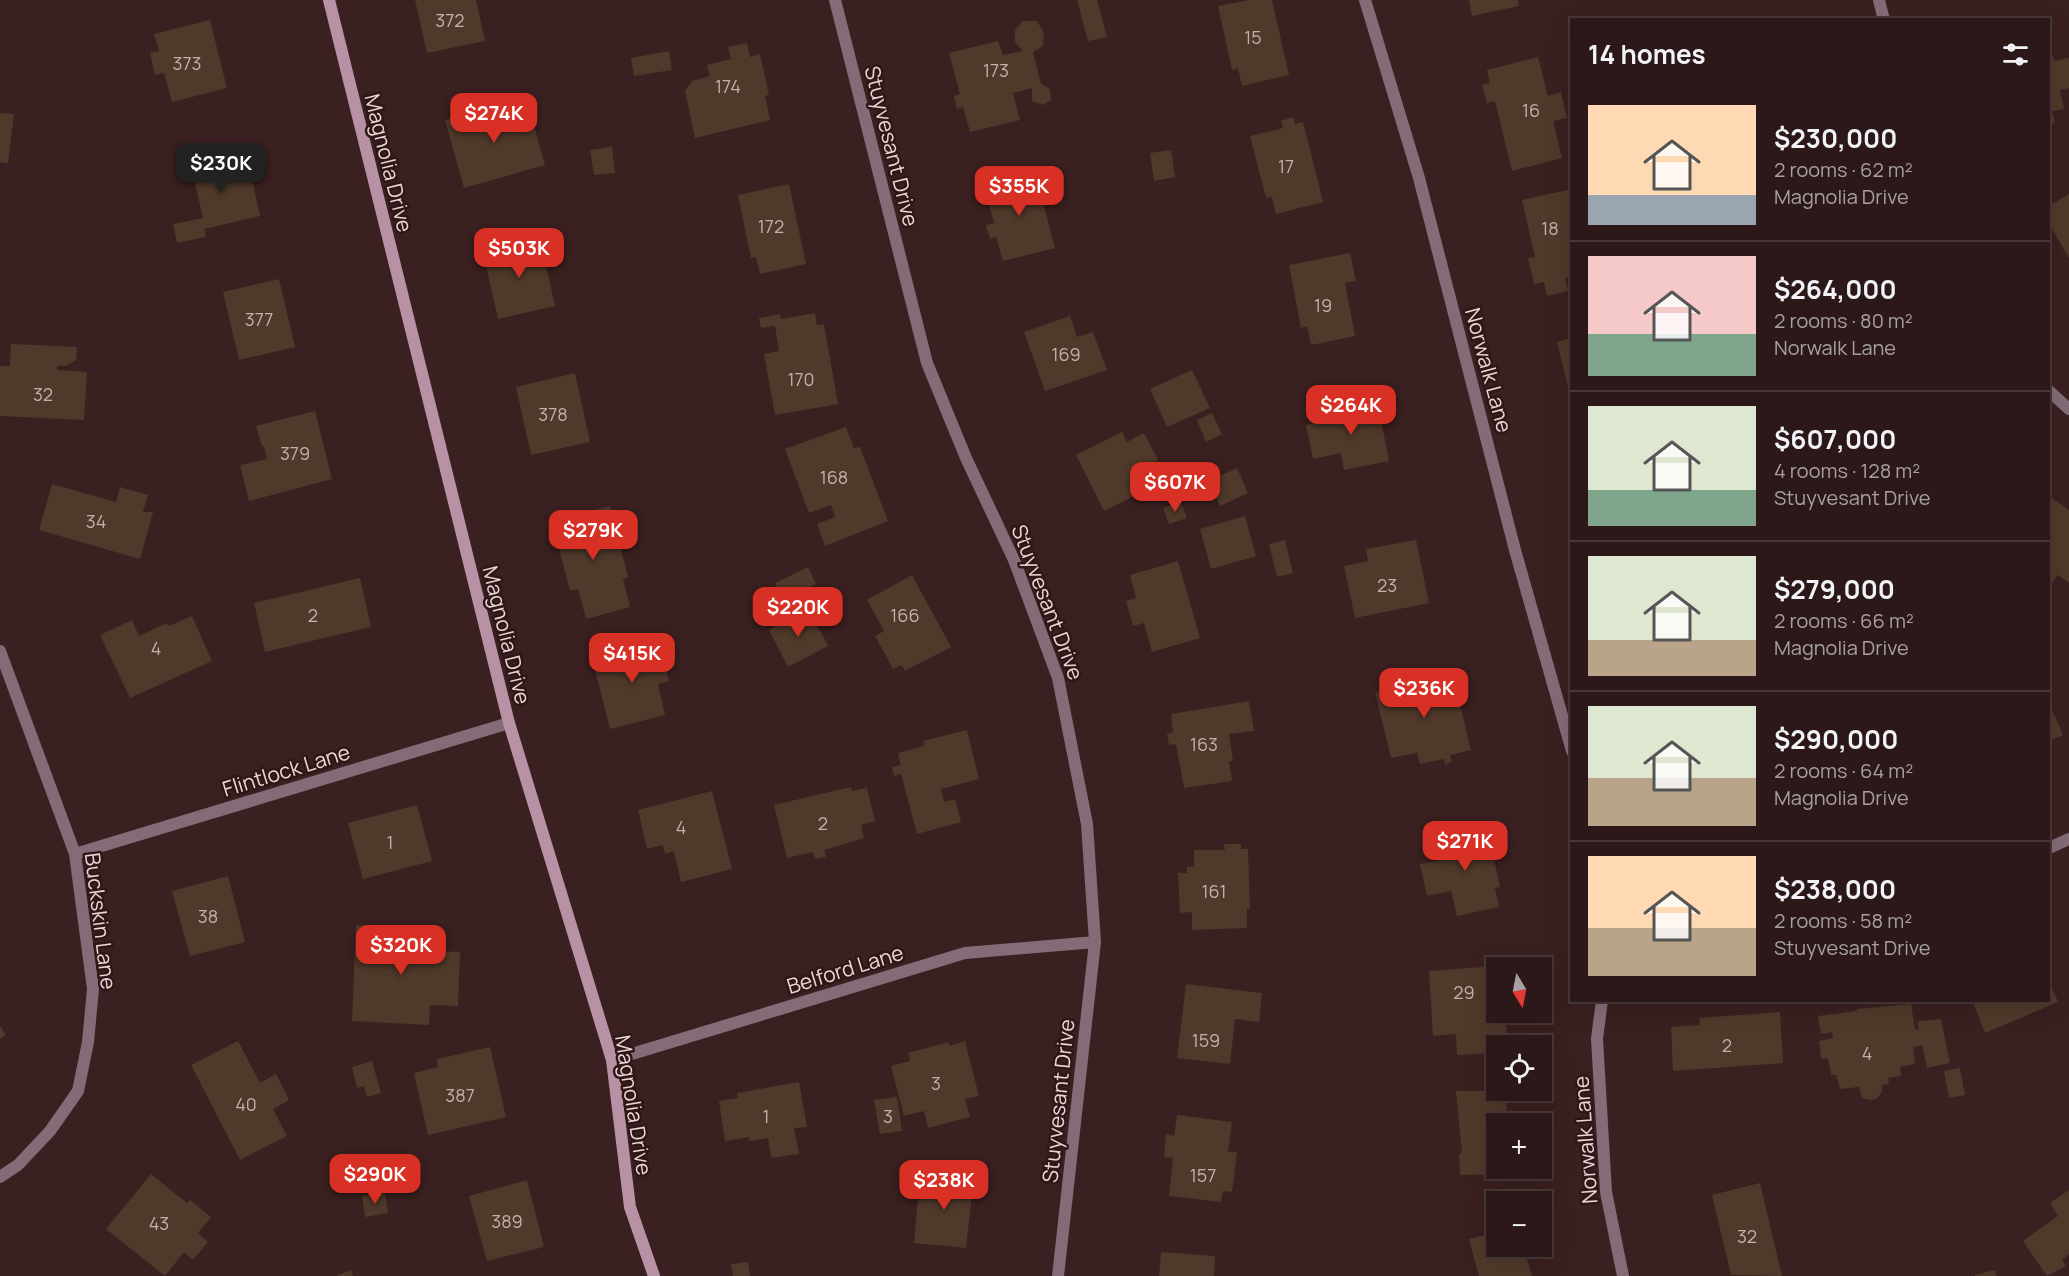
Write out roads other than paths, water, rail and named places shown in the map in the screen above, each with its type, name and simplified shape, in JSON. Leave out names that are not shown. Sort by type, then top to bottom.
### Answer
[{"type":"street","name":"Magnolia Drive","points":[[328,0],[509,723],[612,1060],[630,1207],[654,1276]]},
{"type":"street","name":"Stuyvesant Drive","points":[[835,0],[927,363],[966,458],[1014,560],[1058,678],[1087,824],[1095,942],[1058,1276]]},
{"type":"street","name":"Norwalk Lane","points":[[1365,0],[1419,178],[1515,550],[1570,744]]},
{"type":"street","points":[[1879,0],[1884,18]]},
{"type":"street","points":[[2050,392],[2069,409]]},
{"type":"street","name":"Buckskin Lane","points":[[0,651],[75,854],[93,988],[88,1042],[78,1091],[50,1131],[18,1165],[0,1177]]},
{"type":"street","name":"Flintlock Lane","points":[[75,854],[509,723]]},
{"type":"street","points":[[2050,848],[2069,839]]},
{"type":"street","name":"Belford Lane","points":[[612,1060],[965,953],[1095,942]]},
{"type":"street","name":"Norwalk Lane","points":[[1602,1002],[1598,1039],[1605,1192],[1623,1276]]}]
